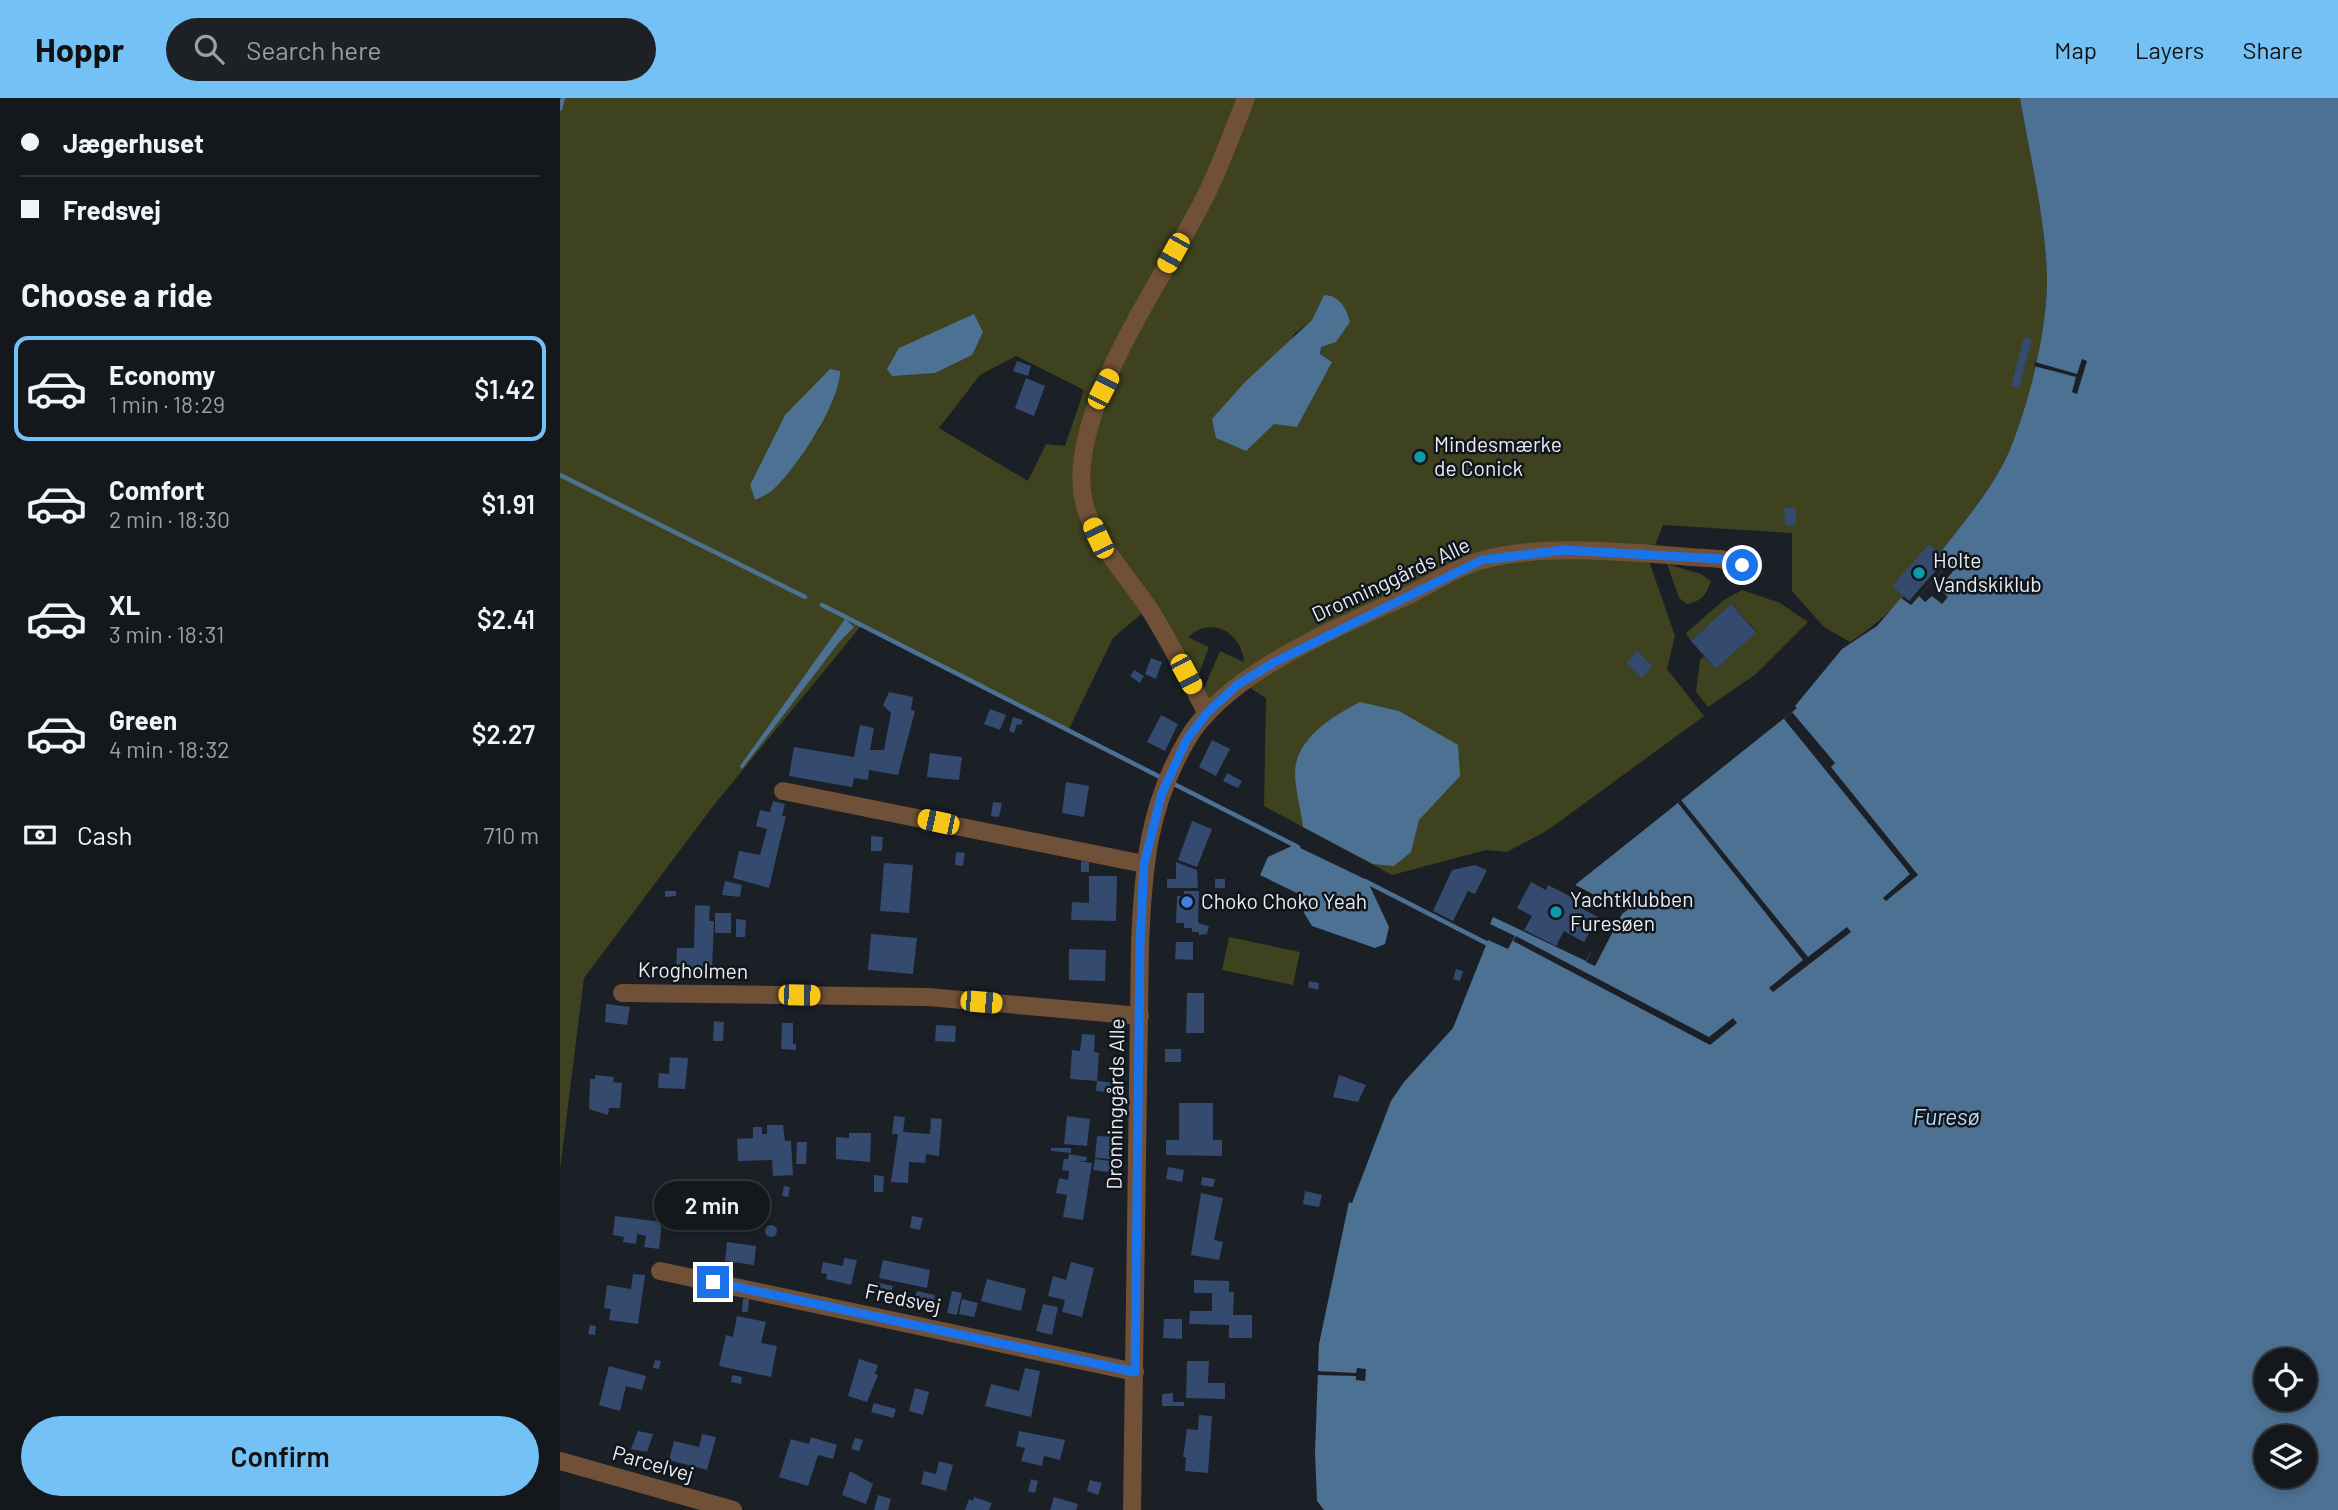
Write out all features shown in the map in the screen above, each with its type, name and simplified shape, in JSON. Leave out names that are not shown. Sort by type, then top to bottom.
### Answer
[{"type":"street","points":[[1207,713],[1149,609],[1098,538],[1086,509],[1079,480],[1083,443],[1092,410],[1207,192],[1246,98]]},
{"type":"street","name":"Dronninggårds Alle","points":[[1132,1510],[1144,864],[1162,793],[1187,739],[1207,713],[1237,685],[1273,663],[1482,560],[1564,550],[1721,559],[1742,565]]},
{"type":"street","points":[[783,791],[1144,864]]},
{"type":"street","name":"Krogholmen","points":[[622,993],[928,997],[1140,1016]]},
{"type":"street","name":"Fredsvej","points":[[660,1271],[1135,1372]]},
{"type":"street","name":"Parcelvej","points":[[560,1461],[733,1510]]},
{"type":"green space","points":[[560,98],[2020,98],[2040,209],[2047,276],[2045,318],[2025,408],[2005,460],[1984,495],[1916,582],[1892,609],[1865,632],[1850,642],[1824,627],[1792,591],[1792,533],[1663,525],[1649,561],[1675,636],[1667,669],[1704,716],[1548,830],[1507,852],[1486,850],[1392,875],[1264,806],[1266,698],[1235,678],[1210,703],[1202,693],[1220,651],[1244,662],[1238,643],[1224,630],[1207,628],[1188,637],[1209,647],[1196,682],[1152,605],[1113,638],[1068,731],[861,626],[714,805],[584,978],[560,1170]],"holes":[[[1324,295],[1320,354],[1331,362],[1297,427],[1274,423],[1293,335],[1312,320]],[[1016,356],[1084,390],[1065,446],[1046,444],[1028,481],[939,428],[980,375]],[[785,415],[820,428],[773,490],[755,500],[750,485]]]},
{"type":"green space","points":[[1667,564],[1701,574],[1711,581],[1703,597],[1687,604],[1679,598]]},
{"type":"green space","points":[[1742,590],[1780,603],[1808,622],[1756,674],[1708,707],[1696,692],[1700,660],[1704,656],[1716,669],[1756,631],[1731,604],[1691,641],[1686,633],[1724,600]]},
{"type":"green space","points":[[1229,937],[1300,952],[1293,985],[1222,970]]},
{"type":"water","name":"Furesø","points":[[2020,98],[2338,98],[2338,1510],[1324,1510],[1317,1501],[1315,1452],[1319,1344],[1349,1202],[1352,1203],[1391,1101],[1404,1082],[1453,1028],[1488,940],[1508,949],[1515,936],[1490,924],[1493,917],[1586,961],[1615,906],[1575,885],[1797,708],[1795,706],[1842,649],[1877,626],[1901,598],[1911,605],[1950,562],[1940,553],[1997,475],[2011,447],[2031,386],[2047,296],[2043,232]]},
{"type":"water","points":[[1324,295],[1334,297],[1342,304],[1350,322],[1336,342],[1321,347],[1320,354],[1332,362],[1297,427],[1274,424],[1246,451],[1216,438],[1212,419],[1245,382],[1312,320]]},
{"type":"water","points":[[974,314],[983,332],[972,355],[935,373],[892,376],[887,369],[899,348]]},
{"type":"water","points":[[830,369],[840,371],[838,384],[816,434],[772,491],[755,500],[750,485],[785,415]]},
{"type":"water","points":[[845,619],[854,627],[840,641],[742,769],[740,766]]},
{"type":"water","points":[[1360,702],[1399,711],[1458,745],[1460,776],[1419,820],[1411,852],[1394,866],[1373,864],[1303,827],[1295,772],[1302,749],[1328,721]]},
{"type":"water","points":[[1294,845],[1367,880],[1389,927],[1385,944],[1375,948],[1312,926],[1304,913],[1305,897],[1260,875],[1268,857]]},
{"type":"pier","points":[[2082,359],[2087,361],[2077,394],[2072,392],[2076,377],[2034,366],[2035,362],[2077,374]]},
{"type":"pier","points":[[1948,565],[1954,570],[1939,588],[1948,597],[1942,604],[1932,596],[1925,602],[1919,596]]},
{"type":"pier","points":[[1792,712],[1835,763],[1831,767],[1918,875],[1886,901],[1883,898],[1910,874],[1784,719]]},
{"type":"pier","points":[[1681,800],[1808,957],[1847,927],[1851,932],[1773,992],[1769,988],[1803,960],[1678,803]]},
{"type":"pier","points":[[1575,885],[1615,906],[1637,889],[1644,897],[1622,914],[1595,966],[1586,962],[1591,952],[1588,951],[1611,908],[1572,887]]},
{"type":"pier","points":[[1516,936],[1709,1037],[1733,1018],[1737,1023],[1710,1045],[1513,941]]},
{"type":"pier","points":[[1357,1368],[1366,1369],[1365,1381],[1356,1380],[1356,1376],[1317,1375],[1317,1371],[1356,1373]]},
{"type":"building","points":[[2024,337],[2032,339],[2019,388],[2011,386]]},
{"type":"building","points":[[1017,361],[1031,366],[1028,376],[1013,371]]},
{"type":"building","points":[[1026,378],[1045,386],[1034,416],[1015,408]]},
{"type":"building","points":[[1784,508],[1796,508],[1796,525],[1785,525]]},
{"type":"building","name":"Holte Vandskiklub","points":[[1929,544],[1946,559],[1909,601],[1892,586]]},
{"type":"building","points":[[1731,604],[1756,632],[1716,669],[1691,641]]},
{"type":"building","points":[[1637,651],[1653,666],[1642,678],[1626,663]]},
{"type":"building","points":[[1151,658],[1162,662],[1156,679],[1145,674]]},
{"type":"building","points":[[1134,670],[1144,676],[1140,683],[1130,676]]},
{"type":"building","points":[[889,692],[913,697],[911,710],[915,711],[898,775],[869,770],[868,780],[854,778],[852,787],[789,776],[794,747],[854,757],[860,725],[874,728],[870,750],[884,750],[891,713],[883,705]]},
{"type":"building","points":[[990,709],[1006,715],[1000,730],[984,724]]},
{"type":"building","points":[[1161,715],[1178,724],[1165,751],[1147,742]]},
{"type":"building","points":[[1013,717],[1023,720],[1021,725],[1017,724],[1014,733],[1009,731]]},
{"type":"building","points":[[1212,740],[1230,749],[1216,776],[1199,767]]},
{"type":"building","points":[[930,753],[962,757],[959,780],[927,777]]},
{"type":"building","points":[[1227,773],[1242,781],[1238,788],[1223,781]]},
{"type":"building","points":[[1066,782],[1089,786],[1084,817],[1062,813]]},
{"type":"building","points":[[773,801],[785,804],[782,816],[786,816],[769,888],[733,878],[739,851],[760,855],[767,829],[756,826],[760,810],[770,812]]},
{"type":"building","points":[[993,802],[1002,803],[999,817],[991,816]]},
{"type":"building","points":[[1192,821],[1212,829],[1197,867],[1178,860]]},
{"type":"building","points":[[871,836],[883,837],[882,851],[871,851]]},
{"type":"building","points":[[956,852],[965,853],[963,866],[955,865]]},
{"type":"building","points":[[1081,861],[1089,862],[1089,872],[1081,872]]},
{"type":"building","points":[[1176,862],[1197,870],[1198,888],[1167,888],[1167,879],[1176,879]]},
{"type":"building","points":[[884,863],[913,865],[909,913],[880,911]]},
{"type":"building","points":[[1475,865],[1487,870],[1475,894],[1468,891],[1453,921],[1433,911],[1452,870]]},
{"type":"building","points":[[1089,876],[1117,876],[1116,921],[1071,920],[1072,902],[1089,903]]},
{"type":"building","points":[[1215,879],[1225,879],[1225,888],[1215,888]]},
{"type":"building","points":[[725,881],[742,885],[740,897],[722,895]]},
{"type":"building","name":"Yachtklubben Furesøen","points":[[1531,882],[1546,890],[1548,885],[1579,901],[1577,906],[1598,917],[1584,942],[1564,931],[1556,946],[1524,930],[1532,916],[1517,908]]},
{"type":"building","points":[[665,891],[676,891],[676,896],[665,897]]},
{"type":"building","points":[[1184,891],[1199,891],[1198,923],[1209,926],[1207,934],[1199,935],[1199,932],[1192,932],[1192,928],[1184,928],[1184,923],[1176,923],[1177,896],[1184,896]]},
{"type":"building","points":[[695,905],[710,906],[709,921],[714,921],[712,970],[676,968],[677,948],[694,948]]},
{"type":"building","points":[[715,913],[731,913],[731,933],[715,933]]},
{"type":"building","points":[[736,919],[746,920],[745,937],[736,937]]},
{"type":"building","points":[[871,934],[917,938],[913,974],[868,970]]},
{"type":"building","points":[[1176,942],[1193,942],[1193,960],[1175,959]]},
{"type":"building","points":[[1069,949],[1106,950],[1105,981],[1069,980]]},
{"type":"building","points":[[1456,969],[1463,971],[1460,981],[1453,979]]},
{"type":"building","points":[[1309,981],[1319,983],[1318,990],[1308,987]]},
{"type":"building","points":[[1187,993],[1204,993],[1204,1033],[1186,1033]]},
{"type":"building","points":[[606,1004],[630,1007],[627,1025],[605,1022]]},
{"type":"building","points":[[714,1021],[724,1022],[723,1041],[713,1041]]},
{"type":"building","points":[[782,1023],[793,1023],[793,1044],[796,1044],[796,1050],[781,1049]]},
{"type":"building","points":[[936,1025],[956,1026],[955,1042],[935,1041]]},
{"type":"building","points":[[1082,1034],[1095,1035],[1094,1052],[1099,1053],[1097,1081],[1070,1079],[1072,1050],[1080,1051]]},
{"type":"building","points":[[1165,1049],[1181,1049],[1181,1062],[1165,1062]]},
{"type":"building","points":[[670,1057],[688,1058],[685,1089],[658,1088],[659,1073],[669,1074]]},
{"type":"building","points":[[595,1075],[614,1077],[613,1082],[622,1083],[620,1108],[609,1108],[608,1115],[589,1109],[590,1079],[595,1079]]},
{"type":"building","points":[[1339,1075],[1366,1085],[1358,1102],[1333,1097]]},
{"type":"building","points":[[1097,1081],[1118,1083],[1117,1093],[1096,1091]]},
{"type":"building","points":[[1179,1103],[1213,1103],[1213,1140],[1222,1140],[1222,1156],[1166,1155],[1166,1140],[1179,1140]]},
{"type":"building","points":[[894,1116],[905,1117],[903,1132],[930,1134],[931,1118],[942,1119],[939,1156],[926,1154],[925,1163],[909,1162],[908,1183],[891,1182],[898,1134],[892,1134]]},
{"type":"building","points":[[1067,1116],[1090,1119],[1087,1146],[1064,1144]]},
{"type":"building","points":[[767,1125],[783,1125],[785,1141],[791,1141],[793,1175],[773,1176],[772,1160],[738,1161],[737,1139],[753,1138],[753,1127],[762,1127],[762,1134],[767,1134]]},
{"type":"building","points":[[849,1133],[871,1133],[870,1162],[836,1159],[836,1137],[849,1138]]},
{"type":"building","points":[[1097,1136],[1114,1137],[1112,1159],[1095,1158]]},
{"type":"building","points":[[797,1142],[807,1142],[806,1164],[796,1164]]},
{"type":"building","points":[[1051,1148],[1071,1148],[1071,1153],[1051,1151]]},
{"type":"building","points":[[1069,1154],[1087,1157],[1086,1161],[1077,1161],[1092,1163],[1083,1220],[1063,1217],[1067,1195],[1056,1193],[1059,1178],[1068,1180],[1069,1171],[1062,1170],[1064,1159],[1068,1159]]},
{"type":"building","points":[[1095,1159],[1118,1162],[1116,1173],[1093,1170]]},
{"type":"building","points":[[1168,1167],[1184,1170],[1182,1182],[1166,1179]]},
{"type":"building","points":[[874,1175],[884,1176],[883,1192],[874,1192]]},
{"type":"building","points":[[1202,1177],[1215,1179],[1213,1187],[1201,1185]]},
{"type":"building","points":[[784,1186],[790,1187],[788,1197],[782,1196]]},
{"type":"building","points":[[1305,1191],[1322,1195],[1319,1207],[1303,1204]]},
{"type":"building","points":[[1201,1193],[1223,1198],[1214,1240],[1223,1242],[1219,1260],[1191,1255]]},
{"type":"building","points":[[615,1216],[662,1222],[659,1249],[644,1247],[646,1236],[637,1234],[636,1244],[623,1242],[624,1237],[613,1235]]},
{"type":"building","points":[[912,1216],[923,1218],[920,1230],[910,1228]]},
{"type":"building","points":[[771,1225],[777,1231],[771,1237],[765,1231]]},
{"type":"building","points":[[727,1242],[756,1246],[754,1265],[725,1261]]},
{"type":"building","points":[[844,1258],[857,1260],[851,1285],[826,1279],[827,1274],[821,1273],[823,1262],[843,1266]]},
{"type":"building","points":[[883,1260],[930,1270],[927,1288],[879,1278]]},
{"type":"building","points":[[1071,1262],[1094,1268],[1082,1317],[1062,1312],[1065,1300],[1048,1296],[1053,1276],[1066,1280]]},
{"type":"building","points":[[633,1274],[645,1275],[638,1324],[609,1320],[611,1309],[604,1308],[607,1285],[631,1289]]},
{"type":"building","points":[[987,1279],[1026,1289],[1021,1311],[981,1301]]},
{"type":"building","points":[[1194,1280],[1229,1281],[1229,1292],[1234,1292],[1233,1315],[1252,1315],[1252,1338],[1229,1338],[1229,1325],[1189,1324],[1190,1311],[1212,1311],[1212,1293],[1194,1293]]},
{"type":"building","points":[[876,1282],[893,1286],[890,1296],[874,1292]]},
{"type":"building","points":[[917,1291],[935,1295],[933,1306],[914,1301]]},
{"type":"building","points":[[952,1291],[962,1293],[957,1315],[947,1313]]},
{"type":"building","points":[[743,1299],[749,1299],[748,1312],[742,1312]]},
{"type":"building","points":[[962,1299],[978,1303],[974,1317],[959,1314]]},
{"type":"building","points":[[1043,1304],[1058,1307],[1052,1335],[1036,1331]]},
{"type":"building","points":[[737,1316],[766,1322],[761,1343],[777,1346],[771,1377],[719,1366],[726,1335],[733,1337]]},
{"type":"building","points":[[1164,1319],[1182,1319],[1182,1339],[1163,1338]]},
{"type":"building","points":[[590,1325],[596,1326],[595,1335],[588,1334]]},
{"type":"building","points":[[859,1359],[878,1365],[875,1374],[878,1375],[867,1402],[848,1396]]},
{"type":"building","points":[[655,1360],[661,1361],[659,1369],[653,1368]]},
{"type":"building","points":[[1187,1361],[1209,1361],[1208,1383],[1225,1383],[1225,1399],[1186,1398]]},
{"type":"building","points":[[609,1366],[646,1376],[642,1390],[626,1386],[620,1411],[599,1405]]},
{"type":"building","points":[[1025,1368],[1040,1371],[1031,1417],[985,1406],[991,1384],[1019,1391]]},
{"type":"building","points":[[732,1375],[742,1377],[741,1384],[731,1382]]},
{"type":"building","points":[[915,1388],[929,1392],[923,1415],[909,1411]]},
{"type":"building","points":[[1173,1393],[1173,1402],[1184,1402],[1184,1406],[1162,1406],[1162,1394]]},
{"type":"building","points":[[874,1403],[896,1409],[893,1418],[871,1412]]},
{"type":"building","points":[[1199,1415],[1212,1416],[1208,1473],[1185,1471],[1186,1457],[1183,1457],[1187,1429],[1198,1430]]},
{"type":"building","points":[[638,1431],[653,1434],[647,1452],[631,1449]]},
{"type":"building","points":[[1019,1431],[1065,1440],[1060,1460],[1044,1456],[1042,1466],[1021,1461],[1025,1448],[1016,1446]]},
{"type":"building","points":[[702,1434],[716,1437],[707,1470],[669,1460],[674,1441],[699,1447]]},
{"type":"building","points":[[811,1437],[837,1445],[833,1459],[818,1455],[808,1486],[779,1477],[791,1439],[809,1444]]},
{"type":"building","points":[[855,1438],[863,1440],[859,1451],[851,1449]]},
{"type":"building","points":[[939,1461],[953,1465],[946,1491],[921,1484],[924,1471],[936,1474]]},
{"type":"building","points":[[850,1471],[873,1484],[866,1504],[842,1495]]},
{"type":"building","points":[[1031,1479],[1038,1481],[1035,1493],[1028,1491]]},
{"type":"building","points":[[1090,1480],[1102,1483],[1098,1495],[1087,1491]]},
{"type":"building","points":[[878,1495],[891,1499],[888,1510],[874,1510]]},
{"type":"building","points":[[974,1497],[992,1503],[989,1510],[965,1510],[969,1499],[973,1501]]},
{"type":"building","points":[[1054,1497],[1078,1504],[1076,1510],[1050,1510]]},
{"type":"waterway","points":[[560,109],[563,98]]},
{"type":"waterway","points":[[560,475],[805,597]]},
{"type":"waterway","points":[[822,605],[1164,779]]},
{"type":"waterway","points":[[1172,783],[1298,847]]},
{"type":"waterway","points":[[1365,881],[1486,943]]},
{"type":"place","name":"Mindesmærke de Conick","points":[[1420,457]]},
{"type":"place","name":"Holte Vandskiklub","points":[[1919,573]]},
{"type":"place","name":"Choko Choko Yeah","points":[[1187,902]]},
{"type":"place","name":"Yachtklubben Furesøen","points":[[1556,912]]},
{"type":"route","points":[[713,1282],[1135,1372],[1140,944],[1144,864],[1150,831],[1162,793],[1187,739],[1207,713],[1237,685],[1273,663],[1371,612],[1482,560],[1564,550],[1721,559],[1742,565]]}]
